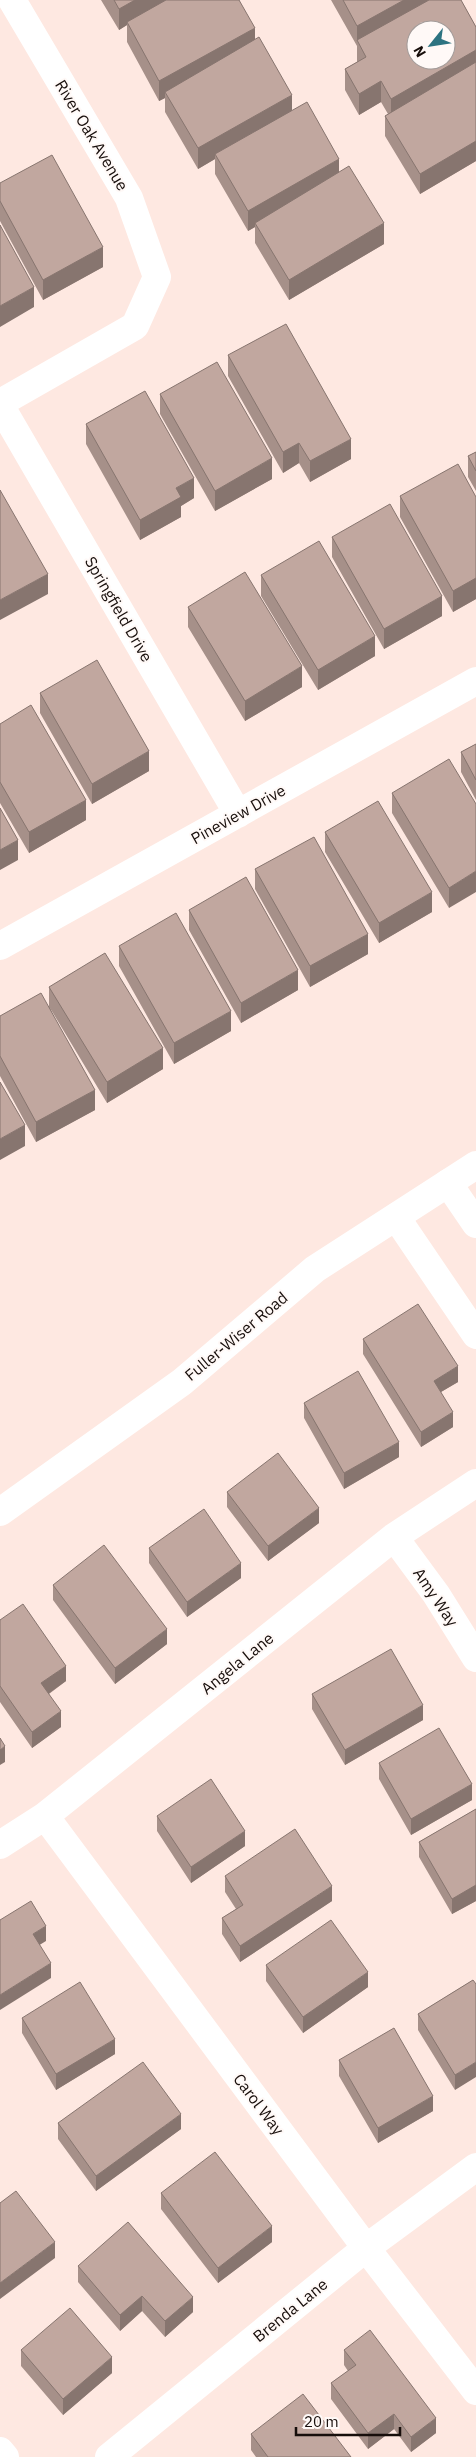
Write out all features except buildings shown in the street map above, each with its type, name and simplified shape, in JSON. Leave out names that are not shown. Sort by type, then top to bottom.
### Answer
[{"type":"street","name":"River Oak Avenue","points":[[0,404],[135,326],[157,277],[129,198],[12,0]]},
{"type":"street","name":"Springfield Drive","points":[[0,404],[238,814]]},
{"type":"street","name":"Pineview Drive","points":[[0,946],[476,681]]},
{"type":"street","name":"Fuller-Wiser Road","points":[[0,1512],[182,1382],[315,1269],[476,1166]]},
{"type":"street","points":[[448,1183],[476,1224]]},
{"type":"street","points":[[396,1217],[476,1335]]},
{"type":"street","name":"Angela Lane","points":[[0,1845],[45,1816],[394,1537],[476,1483]]},
{"type":"street","name":"Amy Way","points":[[394,1537],[436,1594],[476,1658]]},
{"type":"street","name":"Carol Way","points":[[45,1816],[366,2248],[476,2391]]},
{"type":"street","name":"Brenda Lane","points":[[108,2457],[366,2248],[476,2167]]},
{"type":"street","points":[[0,2451],[5,2457]]}]
